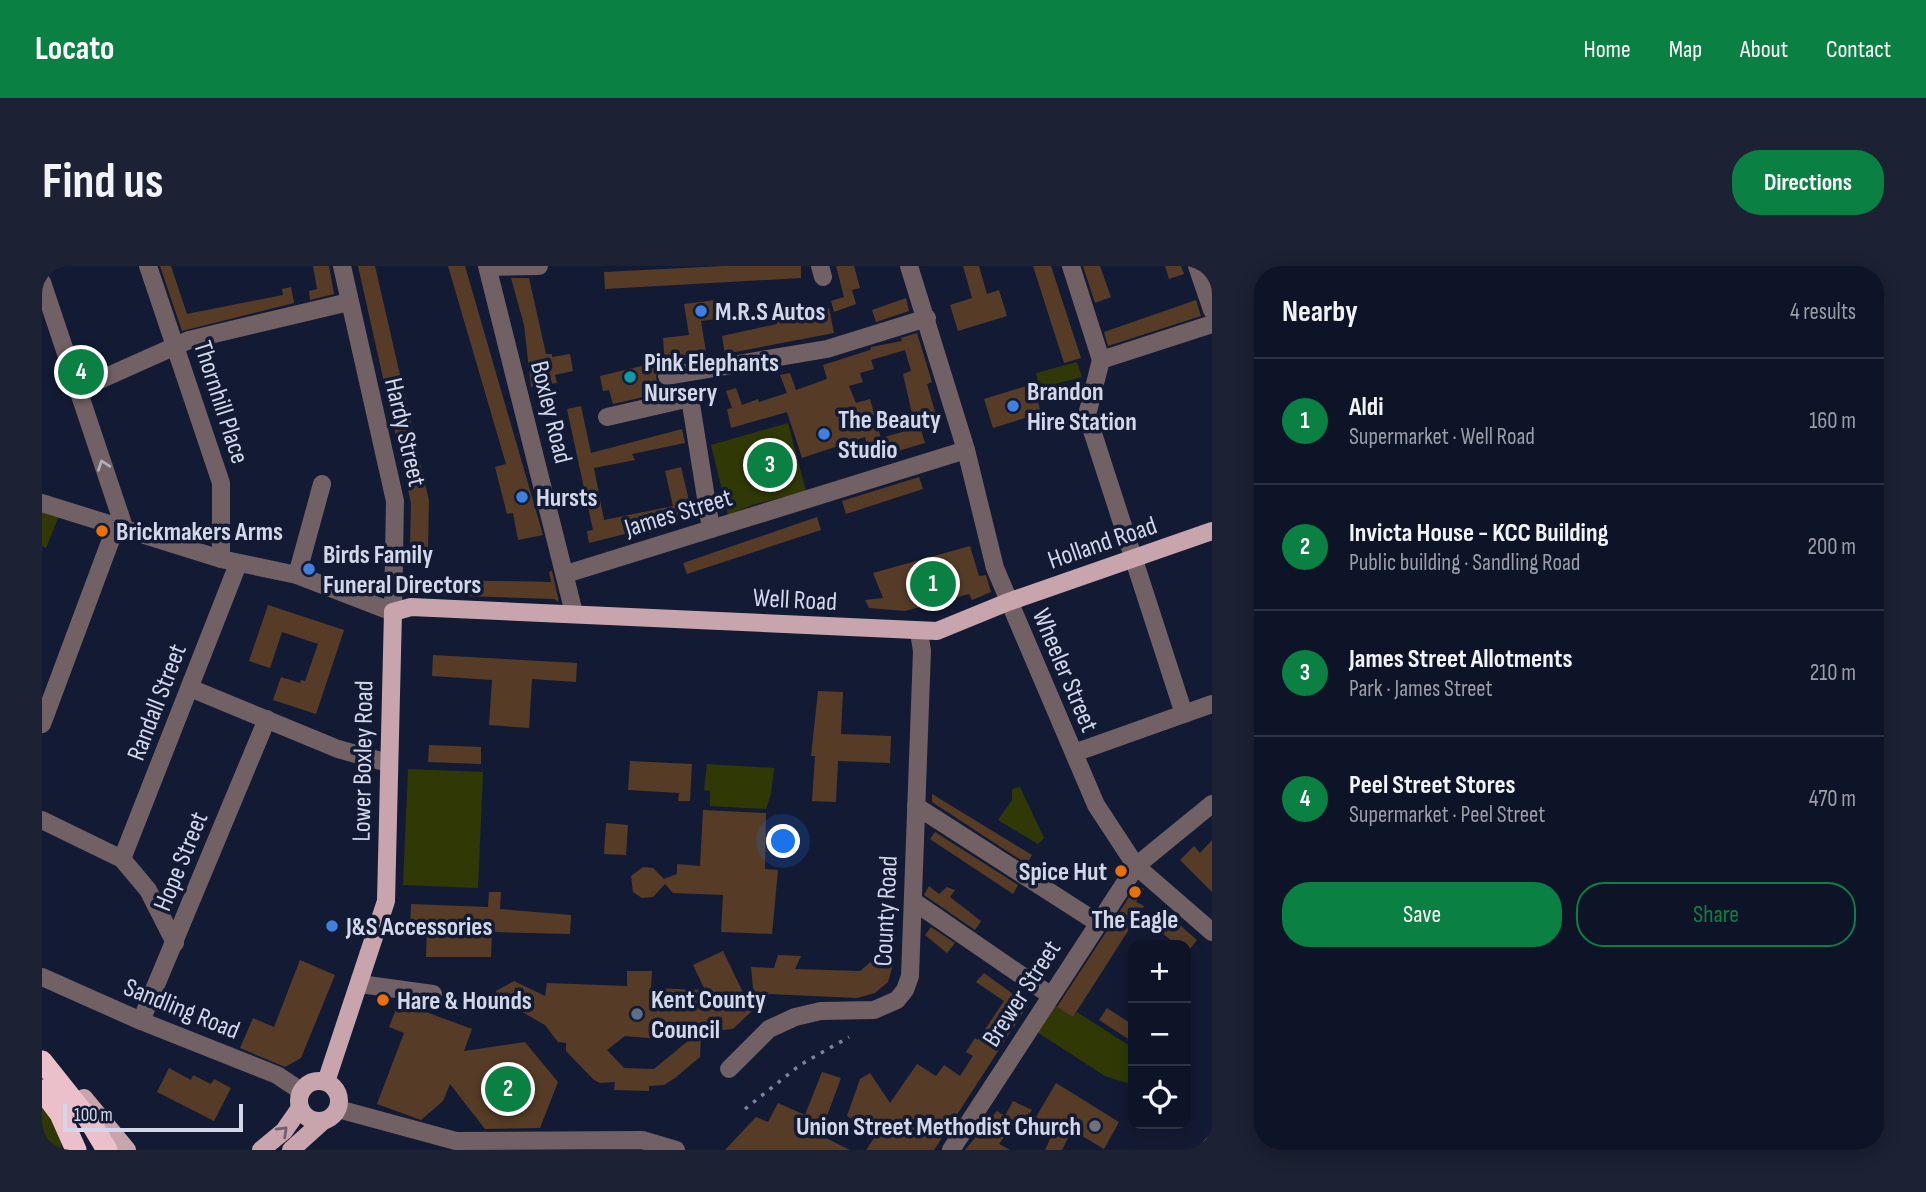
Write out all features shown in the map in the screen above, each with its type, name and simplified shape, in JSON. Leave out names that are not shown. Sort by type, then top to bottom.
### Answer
[{"type":"highway","points":[[42,1061],[89,1120],[107,1150]]},
{"type":"highway","points":[[42,1090],[60,1114],[76,1150]]},
{"type":"main road","name":"Holland Road","points":[[1008,602],[1212,531]]},
{"type":"main road","name":"Well Road","points":[[573,612],[919,632],[937,631],[1008,602]]},
{"type":"main road","points":[[393,612],[411,607],[573,612]]},
{"type":"main road","name":"Lower Boxley Road","points":[[326,1082],[386,901],[393,612]]},
{"type":"main road","points":[[42,1046],[127,1150]]},
{"type":"main road","points":[[261,1150],[284,1131],[309,1083],[326,1082],[336,1090],[338,1109],[291,1150]]},
{"type":"main road","points":[[300,1099],[308,1118],[323,1121]]},
{"type":"street","name":"Thornhill Place","points":[[148,266],[177,345],[221,483],[229,561]]},
{"type":"street","name":"Hardy Street","points":[[342,266],[396,501],[393,612]]},
{"type":"street","points":[[487,267],[539,266]]},
{"type":"street","name":"Wheeler Street","points":[[909,266],[967,450],[995,568],[1096,805],[1136,866],[1212,932]]},
{"type":"street","points":[[1071,266],[1101,360],[1087,415],[1184,713]]},
{"type":"street","points":[[1197,266],[1212,310]]},
{"type":"street","name":"Boxley Road","points":[[487,267],[566,574],[573,612]]},
{"type":"street","points":[[42,282],[121,528],[42,724]]},
{"type":"street","points":[[77,390],[177,345],[349,302]]},
{"type":"street","points":[[667,376],[827,349],[927,318]]},
{"type":"street","points":[[1101,360],[1212,324]]},
{"type":"street","points":[[607,416],[690,398],[711,529]]},
{"type":"street","name":"James Street","points":[[566,574],[967,450]]},
{"type":"street","points":[[297,575],[322,484]]},
{"type":"street","points":[[42,503],[229,561],[297,575],[393,612]]},
{"type":"street","name":"Randall Street","points":[[122,859],[190,688],[229,561]]},
{"type":"street","name":"County Road","points":[[729,1069],[768,1029],[795,1017],[821,1011],[874,1010],[897,1000],[905,990],[910,976],[913,901],[922,651],[919,632]]},
{"type":"street","points":[[190,688],[338,749],[388,764]]},
{"type":"street","points":[[1074,753],[1212,704]]},
{"type":"street","name":"Hope Street","points":[[141,1021],[267,719]]},
{"type":"street","name":"Brewer Street","points":[[951,1150],[1136,866],[1212,804]]},
{"type":"street","points":[[916,806],[1098,923]]},
{"type":"street","points":[[42,820],[122,859],[148,890],[175,943]]},
{"type":"street","points":[[913,901],[1050,995]]},
{"type":"street","name":"Sandling Road","points":[[42,976],[141,1021],[277,1075],[300,1099]]},
{"type":"street","points":[[360,984],[433,994]]},
{"type":"street","points":[[338,1109],[456,1141],[539,1145],[606,1138],[642,1140],[672,1149]]},
{"type":"street","points":[[1209,1150],[1212,1145]]},
{"type":"green space","points":[[1077,362],[1082,377],[1040,388],[1036,373]]},
{"type":"green space","points":[[788,423],[806,491],[752,505],[728,515],[711,445]]},
{"type":"green space","points":[[42,508],[60,513],[46,548],[42,546]]},
{"type":"green space","points":[[707,764],[774,768],[766,809],[710,806],[710,791],[704,790]]},
{"type":"green space","points":[[408,769],[483,772],[478,888],[403,885]]},
{"type":"green space","points":[[1020,787],[1044,838],[1038,844],[998,820],[1012,800],[1012,789]]},
{"type":"green space","points":[[1053,1004],[1073,1017],[1077,1012],[1128,1045],[1128,1083],[1105,1076],[1037,1032]]},
{"type":"green space","points":[[42,1105],[60,1133],[62,1150],[42,1150]]},
{"type":"building","points":[[160,266],[171,266],[187,314],[283,295],[282,289],[291,287],[294,303],[182,331]]},
{"type":"building","points":[[313,266],[329,266],[334,294],[310,300],[309,291],[317,289]]},
{"type":"building","points":[[358,266],[375,266],[429,501],[428,550],[410,548],[411,503]]},
{"type":"building","points":[[448,266],[465,266],[543,535],[518,540],[513,513],[507,514],[495,467],[506,464]]},
{"type":"building","points":[[724,266],[801,266],[801,278],[605,289],[604,272]]},
{"type":"building","points":[[836,266],[854,266],[860,288],[852,290],[856,304],[834,312],[831,301],[844,297]]},
{"type":"building","points":[[963,266],[979,266],[987,294],[999,290],[1007,316],[958,331],[950,305],[972,298]]},
{"type":"building","points":[[1033,266],[1051,266],[1081,358],[1064,363]]},
{"type":"building","points":[[1083,266],[1100,266],[1111,297],[1095,303]]},
{"type":"building","points":[[1165,266],[1181,266],[1184,274],[1169,279]]},
{"type":"building","points":[[511,278],[529,278],[546,354],[552,354],[552,357],[570,354],[573,371],[555,375],[557,383],[531,387],[524,325]]},
{"type":"building","points":[[906,298],[909,311],[876,322],[872,310]]},
{"type":"building","points":[[715,300],[717,319],[701,321],[707,358],[665,365],[663,338],[689,335],[684,304]]},
{"type":"building","points":[[1196,300],[1201,316],[1108,346],[1104,332]]},
{"type":"building","points":[[829,308],[834,333],[725,354],[722,336],[777,324],[777,319]]},
{"type":"building","points":[[917,333],[932,382],[927,384],[936,415],[914,422],[903,374],[911,371],[905,350],[871,360],[874,369],[860,373],[863,382],[849,386],[856,403],[870,399],[881,438],[920,427],[925,443],[871,459],[865,437],[802,458],[787,412],[731,428],[727,409],[732,408],[726,391],[736,388],[742,405],[758,399],[759,402],[787,393],[780,375],[790,373],[796,390],[827,379],[823,365],[870,350],[871,347],[902,341],[901,338]]},
{"type":"building","points":[[658,362],[656,379],[665,392],[613,404],[609,390],[603,391],[600,376]]},
{"type":"building","name":"Brandon Hire Station","points":[[1033,384],[1041,413],[993,428],[984,399]]},
{"type":"building","points":[[581,406],[591,453],[682,429],[685,443],[632,454],[635,460],[594,468],[604,520],[673,506],[665,471],[681,467],[693,517],[589,543],[587,531],[593,530],[567,409]]},
{"type":"building","points":[[919,477],[923,489],[846,514],[842,501]]},
{"type":"building","points":[[817,517],[821,530],[687,574],[683,563]]},
{"type":"building","points":[[970,546],[979,576],[986,575],[991,592],[972,600],[969,594],[905,611],[869,608],[865,600],[883,598],[873,573]]},
{"type":"building","points":[[552,571],[559,602],[554,599],[405,594],[405,579],[551,582],[549,572]]},
{"type":"building","points":[[268,605],[344,630],[316,714],[273,700],[281,677],[300,683],[301,680],[305,681],[318,644],[282,632],[270,668],[249,661]]},
{"type":"building","points":[[433,655],[577,663],[576,682],[532,679],[529,728],[489,725],[492,680],[432,676]]},
{"type":"building","points":[[818,691],[843,692],[841,734],[891,736],[890,763],[838,761],[836,802],[812,801],[815,756],[811,756]]},
{"type":"building","points":[[429,745],[481,747],[481,764],[428,762]]},
{"type":"building","points":[[630,761],[692,764],[690,801],[678,801],[679,793],[628,790]]},
{"type":"building","points":[[932,794],[1032,855],[1027,864],[932,802]]},
{"type":"building","points":[[703,810],[766,813],[765,869],[778,870],[772,934],[721,932],[723,895],[673,893],[665,884],[653,897],[642,898],[633,892],[631,876],[643,867],[653,868],[664,879],[677,874],[677,864],[700,866]]},
{"type":"building","points":[[606,823],[628,825],[626,855],[604,854]]},
{"type":"building","points":[[935,832],[1018,885],[1013,894],[930,839]]},
{"type":"building","points":[[1212,840],[1212,892],[1180,860],[1194,846],[1200,853]]},
{"type":"building","points":[[1137,885],[1144,889],[1136,902],[1144,906],[1073,1017],[1057,1007]]},
{"type":"building","points":[[929,886],[939,894],[947,887],[955,890],[950,897],[981,921],[975,930],[924,895]]},
{"type":"building","points":[[489,892],[501,892],[500,909],[571,915],[570,934],[492,932],[491,957],[426,957],[427,930],[410,929],[411,904],[488,907]]},
{"type":"building","points":[[1168,915],[1197,940],[1191,948],[1191,940],[1171,940],[1157,929]]},
{"type":"building","points":[[931,927],[955,943],[947,953],[925,935]]},
{"type":"building","name":"Kent County Council","points":[[723,951],[752,1011],[733,1029],[701,1032],[700,1057],[664,1085],[649,1086],[649,1091],[614,1090],[615,1082],[600,1083],[594,1080],[566,1051],[566,1043],[558,1042],[545,1025],[496,997],[496,991],[514,981],[545,996],[547,983],[627,986],[627,971],[652,971],[651,988],[705,990],[693,965]],"holes":[[[625,1036],[689,1040],[654,1069],[624,1068],[607,1050]]]},
{"type":"building","points":[[778,955],[801,956],[795,969],[860,971],[873,960],[894,961],[888,982],[875,993],[857,998],[770,994],[755,1009],[751,967],[774,968]]},
{"type":"building","points":[[300,960],[335,975],[301,1058],[285,1067],[240,1048],[253,1018],[274,1027]]},
{"type":"building","points":[[984,973],[1028,1005],[934,1150],[866,1150],[877,1134],[847,1116],[860,1079],[870,1073],[890,1103],[917,1064],[936,1076],[944,1065],[960,1076],[973,1056],[966,1052],[975,1038],[978,1040],[1004,1001],[976,982]]},
{"type":"building","points":[[399,1002],[472,1029],[464,1051],[525,1042],[558,1082],[540,1128],[485,1129],[450,1084],[443,1101],[421,1120],[377,1104],[404,1033],[389,1027]]},
{"type":"building","points":[[1107,1008],[1128,1022],[1128,1039],[1099,1020]]},
{"type":"building","points":[[169,1068],[191,1080],[193,1075],[211,1084],[214,1079],[231,1088],[214,1121],[157,1092]]},
{"type":"building","points":[[822,1072],[841,1078],[820,1135],[850,1150],[725,1150],[756,1117],[768,1122],[778,1103],[805,1115]]},
{"type":"building","points":[[1056,1083],[1119,1122],[1104,1149],[1072,1130],[1062,1150],[1045,1150],[1055,1128],[1036,1117]]},
{"type":"building","points":[[1013,1101],[1032,1110],[1020,1127],[1014,1123],[999,1144],[1010,1150],[965,1150],[997,1111],[1005,1116]]},
{"type":"railway","points":[[745,1109],[800,1065],[849,1037]]},
{"type":"place","name":"M.R.S Autos","points":[[701,311]]},
{"type":"place","name":"Peel Street Stores","points":[[81,372]]},
{"type":"place","name":"Pink Elephants Nursery","points":[[630,377]]},
{"type":"place","name":"Brandon Hire Station","points":[[1013,406]]},
{"type":"place","name":"The Beauty Studio","points":[[824,434]]},
{"type":"place","name":"James Street Allotments","points":[[770,465]]},
{"type":"place","name":"Hursts","points":[[522,497]]},
{"type":"place","name":"Brickmakers Arms","points":[[102,531]]},
{"type":"place","name":"Birds Family Funeral Directors","points":[[309,569]]},
{"type":"place","name":"Aldi","points":[[933,584]]},
{"type":"place","name":"Spice Hut","points":[[1121,871]]},
{"type":"place","name":"The Eagle","points":[[1135,892]]},
{"type":"place","name":"J&S Accessories","points":[[332,926]]},
{"type":"place","name":"Hare & Hounds","points":[[383,1000]]},
{"type":"place","name":"Kent County Council","points":[[637,1014]]},
{"type":"place","name":"Invicta House - KCC Building","points":[[508,1089]]},
{"type":"place","name":"Union Street Methodist Church","points":[[1095,1126]]}]
